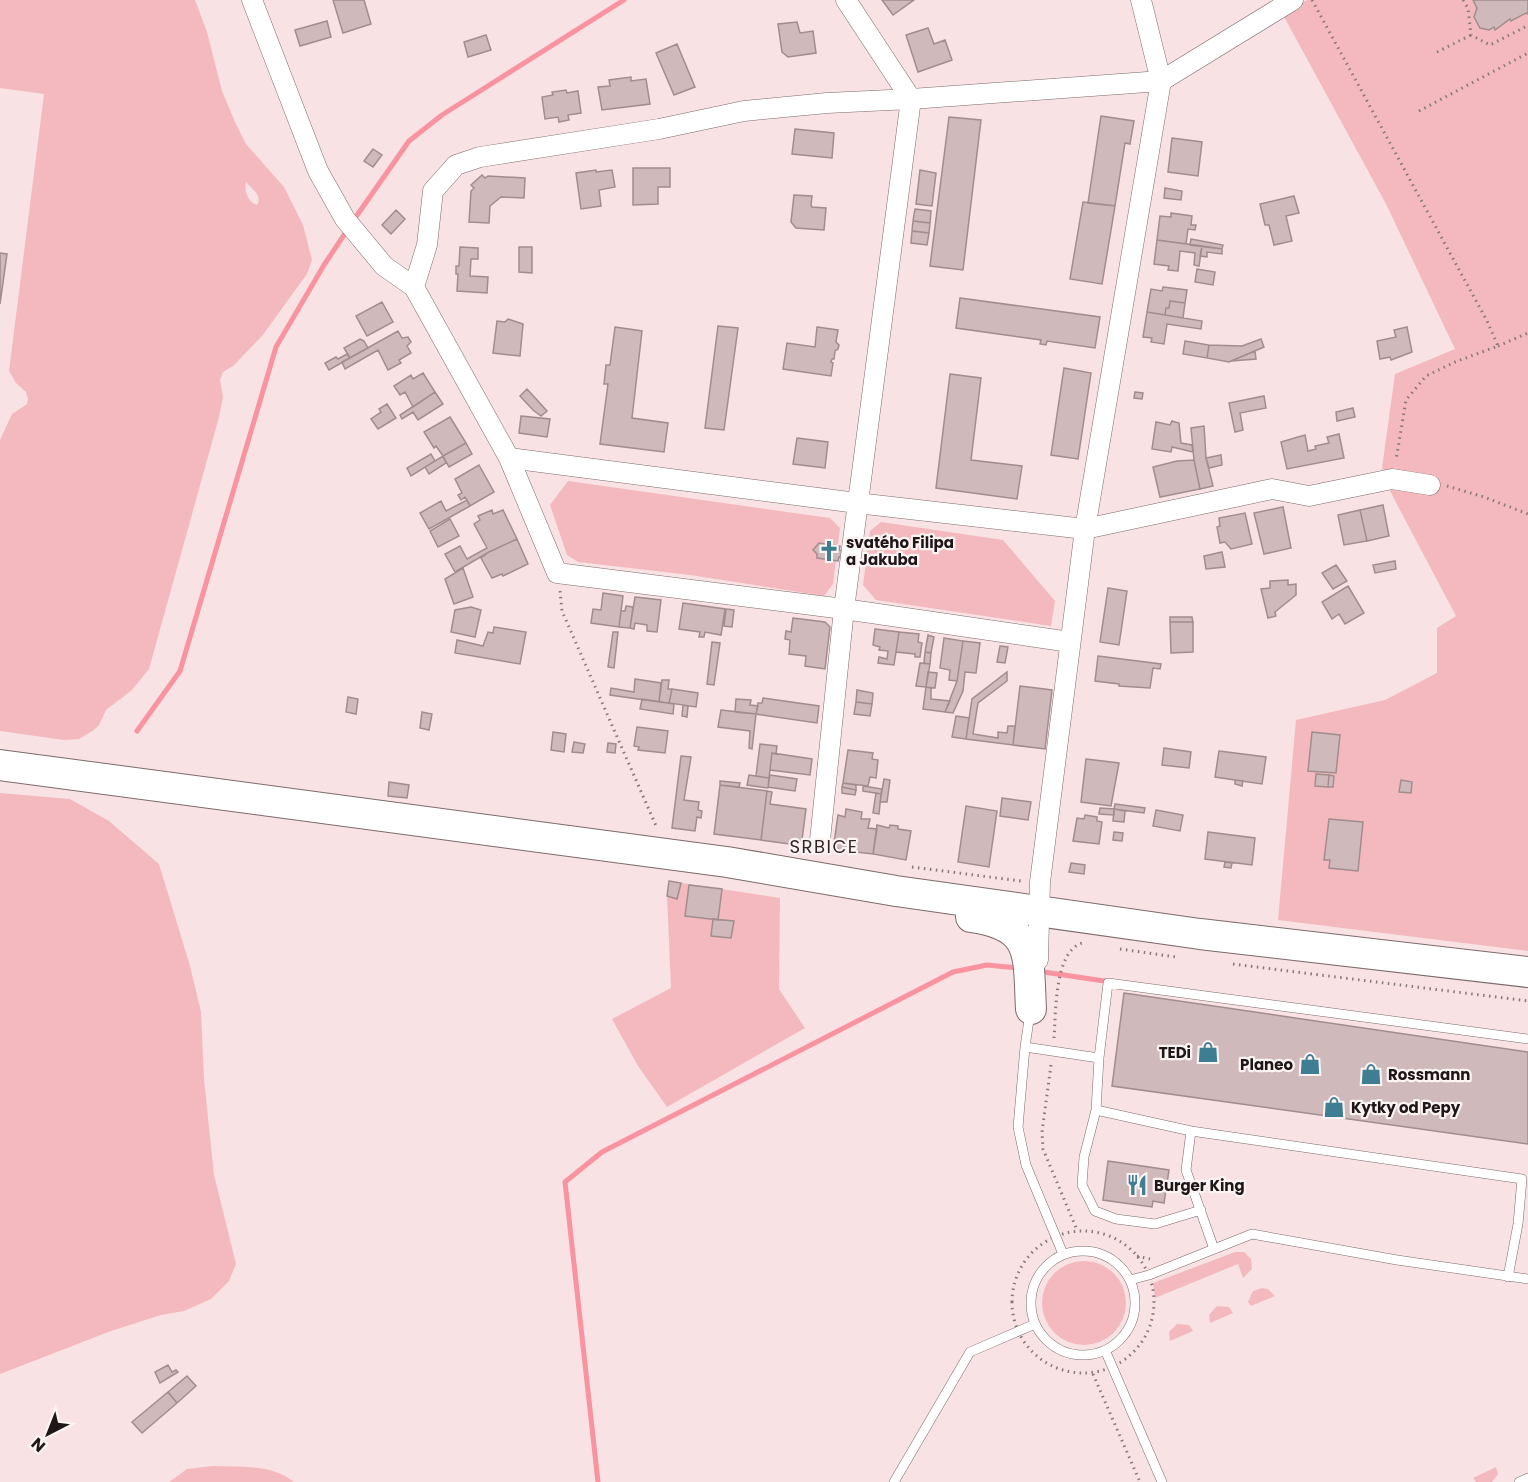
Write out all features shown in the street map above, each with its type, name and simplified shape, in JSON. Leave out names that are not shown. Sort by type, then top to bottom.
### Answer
[{"type":"main road","points":[[0,765],[664,853],[896,891],[1200,934],[1528,972]]},
{"type":"main road","points":[[803,874],[873,899],[929,911],[994,920],[1008,926],[1024,946],[1033,995]]},
{"type":"street","points":[[252,0],[318,171],[345,219],[384,266],[414,287],[509,458],[558,573],[844,609],[1070,642]]},
{"type":"street","points":[[820,840],[857,503],[911,99],[846,0]]},
{"type":"street","points":[[1038,960],[1040,882],[1085,529],[1161,81],[1141,0]]},
{"type":"street","points":[[414,287],[427,245],[433,191],[456,165],[480,157],[659,129],[744,111],[827,103],[1161,81],[1293,0]]},
{"type":"street","points":[[509,458],[857,503],[1085,529],[1272,489],[1309,496],[1392,479],[1430,485]]},
{"type":"lane","points":[[1038,960],[1025,1047],[1018,1127],[1026,1165],[1063,1254]]},
{"type":"lane","points":[[1201,1210],[1155,1224],[1116,1219],[1095,1210],[1082,1185],[1084,1156],[1096,1110],[1099,1058],[1108,983],[1528,1039]]},
{"type":"lane","points":[[1025,1047],[1099,1058]]},
{"type":"lane","points":[[1096,1110],[1191,1131],[1522,1179],[1523,1224],[1508,1277]]},
{"type":"lane","points":[[1191,1131],[1186,1170],[1214,1249]]},
{"type":"lane","points":[[1130,1280],[1149,1275],[1252,1234],[1397,1260],[1528,1279]]},
{"type":"lane","points":[[1092,1251],[1107,1256],[1121,1266],[1130,1280],[1135,1295],[1135,1312],[1129,1328],[1119,1341],[1105,1350],[1089,1354],[1072,1353],[1056,1347],[1035,1324],[1031,1307],[1032,1291],[1047,1265],[1063,1254],[1092,1251]]},
{"type":"lane","points":[[894,1482],[970,1352],[1035,1324]]},
{"type":"lane","points":[[1105,1350],[1162,1482]]},
{"type":"lane","points":[[1519,1482],[1528,1478]]},
{"type":"path","points":[[1312,0],[1481,310],[1498,346]]},
{"type":"path","points":[[1463,0],[1468,8],[1471,35]]},
{"type":"path","points":[[1471,35],[1490,45],[1527,26],[1528,28]]},
{"type":"path","points":[[1437,52],[1471,35]]},
{"type":"path","points":[[1419,111],[1528,52]]},
{"type":"path","points":[[1392,479],[1402,433],[1406,400],[1426,376],[1528,333]]},
{"type":"path","points":[[1430,485],[1446,486],[1484,497],[1528,514]]},
{"type":"path","points":[[558,573],[562,611],[656,822],[664,853]]},
{"type":"path","points":[[1113,948],[1178,957]]},
{"type":"path","points":[[1223,963],[1528,1001]]},
{"type":"path","points":[[1062,968],[1042,1132],[1043,1149],[1077,1230]]},
{"type":"path","points":[[1077,1230],[1095,1232],[1118,1240],[1137,1256],[1149,1275],[1154,1295],[1153,1316],[1146,1336],[1133,1353],[1112,1367],[1092,1373],[1071,1373],[1049,1365],[1031,1351],[1018,1331],[1012,1309],[1014,1285],[1023,1264],[1038,1246],[1055,1237],[1077,1230]]},
{"type":"path","points":[[1137,1256],[1150,1259]]},
{"type":"path","points":[[1092,1373],[1140,1482]]},
{"type":"shaded area","points":[[0,0],[195,0],[207,32],[222,91],[235,122],[246,144],[284,187],[303,225],[312,260],[307,274],[262,336],[233,366],[223,372],[220,380],[223,397],[219,417],[149,669],[132,690],[106,710],[94,730],[79,739],[64,740],[0,731],[0,440],[12,414],[27,404],[28,399],[26,392],[16,383],[9,371],[44,94],[0,88]],"holes":[[[246,182],[258,196],[257,205],[247,196]]]},
{"type":"shaded area","points":[[1307,0],[1528,0],[1528,951],[1278,920],[1296,720],[1385,700],[1437,673],[1437,628],[1456,616],[1391,493],[1382,468],[1395,374],[1455,349],[1386,204],[1282,13]]},
{"type":"shaded area","points":[[568,481],[830,518],[840,528],[833,584],[824,596],[690,575],[578,562],[567,555],[550,505]]},
{"type":"shaded area","points":[[881,522],[1003,540],[1055,601],[1051,626],[876,600],[863,585],[870,531]]},
{"type":"shaded area","points":[[0,793],[70,799],[109,821],[159,864],[190,966],[201,1012],[204,1079],[214,1175],[236,1264],[229,1281],[211,1299],[184,1311],[161,1315],[111,1331],[0,1374]]},
{"type":"shaded area","points":[[669,881],[780,898],[779,989],[805,1028],[667,1107],[638,1066],[612,1019],[671,988],[667,896]]},
{"type":"shaded area","points":[[1235,1252],[1244,1252],[1251,1259],[1252,1269],[1243,1278],[1238,1264],[1155,1298],[1153,1283]]},
{"type":"shaded area","points":[[1084,1261],[1100,1264],[1114,1273],[1123,1287],[1126,1303],[1123,1319],[1114,1333],[1100,1342],[1084,1345],[1068,1342],[1054,1333],[1045,1319],[1042,1303],[1045,1287],[1054,1273],[1068,1264]]},
{"type":"shaded area","points":[[1268,1289],[1275,1296],[1251,1306],[1248,1302],[1253,1291]]},
{"type":"shaded area","points":[[1217,1306],[1229,1307],[1233,1313],[1210,1323],[1209,1315]]},
{"type":"shaded area","points":[[1177,1324],[1189,1325],[1193,1331],[1170,1341],[1169,1332]]},
{"type":"shaded area","points":[[213,1466],[266,1469],[294,1482],[169,1482],[187,1469]]},
{"type":"shaded area","points":[[1496,1467],[1498,1474],[1492,1482],[1476,1482],[1473,1478]]},
{"type":"building","points":[[333,0],[364,0],[371,24],[343,33]]},
{"type":"building","points":[[882,0],[914,0],[893,15]]},
{"type":"building","points":[[1473,0],[1528,0],[1528,14],[1511,21],[1510,19],[1495,30],[1494,27],[1489,30],[1480,28],[1474,17],[1477,8]]},
{"type":"building","points":[[327,21],[331,37],[300,46],[295,30]]},
{"type":"building","points":[[797,22],[800,33],[813,31],[816,53],[788,57],[782,52],[778,24]]},
{"type":"building","points":[[928,28],[934,44],[945,40],[952,60],[918,72],[906,35]]},
{"type":"building","points":[[486,35],[491,50],[468,57],[464,42]]},
{"type":"building","points":[[677,44],[695,87],[674,95],[656,53]]},
{"type":"building","points":[[631,77],[631,81],[646,79],[650,104],[602,110],[598,87],[610,86],[609,80]]},
{"type":"building","points":[[566,90],[567,93],[578,91],[581,113],[568,115],[569,120],[559,122],[558,117],[545,119],[542,97],[553,95],[552,92]]},
{"type":"building","points":[[1101,116],[1134,121],[1130,144],[1125,143],[1115,206],[1088,203]]},
{"type":"building","points":[[949,117],[981,120],[963,270],[930,266]]},
{"type":"building","points":[[795,129],[834,133],[832,158],[792,154]]},
{"type":"building","points":[[1172,138],[1202,142],[1198,176],[1168,172]]},
{"type":"building","points":[[373,149],[382,155],[373,167],[364,161]]},
{"type":"building","points":[[633,168],[670,168],[670,187],[658,187],[658,204],[633,205]]},
{"type":"building","points":[[596,170],[596,172],[612,170],[615,187],[599,190],[601,206],[581,209],[576,173]]},
{"type":"building","points":[[920,170],[936,173],[932,206],[916,204]]},
{"type":"building","points":[[482,175],[485,178],[488,176],[525,178],[524,198],[501,197],[490,206],[489,223],[469,222],[471,191],[474,188],[471,185]]},
{"type":"building","points":[[1165,188],[1182,191],[1181,200],[1164,198]]},
{"type":"building","points":[[794,195],[812,196],[812,207],[826,208],[824,230],[796,228],[791,222]]},
{"type":"building","points":[[1294,196],[1299,213],[1286,216],[1292,241],[1274,245],[1269,225],[1265,225],[1260,204]]},
{"type":"building","points":[[1083,202],[1115,206],[1102,284],[1070,279]]},
{"type":"building","points":[[915,209],[931,211],[930,223],[913,221]]},
{"type":"building","points":[[396,210],[405,219],[391,234],[382,225]]},
{"type":"building","points":[[1171,213],[1192,216],[1191,225],[1196,225],[1195,230],[1188,229],[1186,244],[1157,240],[1160,216],[1171,217]]},
{"type":"building","points":[[913,221],[930,223],[929,233],[912,231]]},
{"type":"building","points":[[912,231],[929,233],[927,245],[911,243]]},
{"type":"building","points":[[1191,239],[1223,245],[1222,249],[1190,245]]},
{"type":"building","points":[[1157,240],[1202,246],[1199,266],[1194,265],[1195,253],[1180,251],[1178,271],[1168,270],[1169,266],[1154,264]]},
{"type":"building","points":[[1202,246],[1222,249],[1222,254],[1207,252],[1207,257],[1200,256]]},
{"type":"building","points":[[460,247],[478,248],[478,259],[471,259],[470,276],[488,277],[487,293],[457,291],[456,266],[459,266]]},
{"type":"building","points":[[519,247],[532,247],[532,273],[519,272]]},
{"type":"building","points":[[0,253],[7,254],[0,304]]},
{"type":"building","points":[[1197,269],[1215,272],[1213,285],[1195,282]]},
{"type":"building","points":[[1163,287],[1187,290],[1185,303],[1170,301],[1165,315],[1147,312],[1151,289],[1162,291]]},
{"type":"building","points":[[960,298],[1100,317],[1095,348],[1047,341],[1046,345],[1040,344],[1041,340],[956,328]]},
{"type":"building","points":[[1170,301],[1185,303],[1183,318],[1165,315]]},
{"type":"building","points":[[382,302],[393,322],[367,336],[356,316]]},
{"type":"building","points":[[1147,312],[1202,321],[1201,329],[1167,324],[1164,344],[1151,342],[1152,338],[1143,337]]},
{"type":"building","points":[[508,319],[523,324],[520,356],[493,353],[497,321],[505,322]]},
{"type":"building","points":[[718,326],[738,328],[724,430],[705,428]]},
{"type":"building","points":[[615,327],[642,331],[632,418],[668,423],[664,452],[600,444],[608,384],[604,384],[606,365],[610,365]]},
{"type":"building","points":[[817,327],[838,330],[836,342],[839,345],[831,362],[833,363],[831,376],[783,369],[787,343],[815,347]]},
{"type":"building","points":[[1407,327],[1412,352],[1391,360],[1390,357],[1380,359],[1377,341],[1396,337],[1394,330]]},
{"type":"building","points":[[398,331],[402,338],[408,337],[411,342],[407,346],[411,353],[399,360],[401,363],[388,370],[378,350],[345,369],[342,362]]},
{"type":"building","points":[[360,339],[368,348],[350,358],[344,348]]},
{"type":"building","points":[[1261,339],[1264,347],[1229,362],[1207,358],[1209,345],[1242,346]]},
{"type":"building","points":[[1185,341],[1209,345],[1207,358],[1183,354]]},
{"type":"building","points":[[1255,351],[1256,359],[1231,361]]},
{"type":"building","points":[[347,354],[350,358],[329,370],[325,363]]},
{"type":"building","points":[[1064,368],[1091,373],[1078,459],[1051,455]]},
{"type":"building","points":[[423,373],[435,392],[413,407],[405,392],[400,395],[394,386],[411,375],[413,379]]},
{"type":"building","points":[[950,374],[981,378],[971,460],[1022,466],[1017,499],[936,488]]},
{"type":"building","points":[[527,389],[547,411],[541,416],[520,396]]},
{"type":"building","points":[[435,392],[443,404],[418,420],[413,412],[402,419],[400,415]]},
{"type":"building","points":[[1135,392],[1143,393],[1142,399],[1134,398]]},
{"type":"building","points":[[1264,396],[1266,408],[1240,413],[1243,430],[1235,432],[1229,403]]},
{"type":"building","points":[[387,404],[396,418],[378,429],[371,419],[381,412],[379,409]]},
{"type":"building","points":[[1353,408],[1355,417],[1337,421],[1336,412]]},
{"type":"building","points":[[521,416],[550,419],[547,437],[519,433]]},
{"type":"building","points":[[450,417],[466,443],[443,456],[436,446],[434,448],[424,432]]},
{"type":"building","points":[[1172,421],[1179,423],[1181,443],[1192,445],[1193,452],[1172,447],[1171,452],[1152,449],[1156,422],[1170,425]]},
{"type":"building","points":[[1204,426],[1206,458],[1213,486],[1200,489],[1191,428]]},
{"type":"building","points":[[1339,434],[1344,458],[1287,469],[1281,442],[1305,435],[1308,451],[1316,449],[1315,446],[1329,443],[1327,437]]},
{"type":"building","points":[[797,438],[828,442],[825,468],[793,464]]},
{"type":"building","points":[[466,443],[472,454],[449,467],[443,456]]},
{"type":"building","points":[[431,454],[435,461],[411,476],[407,468]]},
{"type":"building","points":[[1221,455],[1222,465],[1209,468],[1206,458]]},
{"type":"building","points":[[443,456],[446,463],[429,474],[425,467]]},
{"type":"building","points":[[1194,460],[1200,489],[1160,497],[1153,467],[1177,461]]},
{"type":"building","points":[[479,465],[494,492],[470,506],[465,497],[461,500],[458,495],[462,493],[455,479]]},
{"type":"building","points":[[467,500],[470,506],[429,529],[420,513],[441,501],[446,511]]},
{"type":"building","points":[[1383,505],[1389,536],[1367,541],[1360,510]]},
{"type":"building","points":[[1283,507],[1291,548],[1264,554],[1254,513]]},
{"type":"building","points":[[492,510],[493,514],[503,510],[517,539],[455,572],[445,554],[460,546],[467,559],[487,548],[474,524],[480,520],[478,516]]},
{"type":"building","points":[[1360,510],[1367,541],[1344,545],[1338,515]]},
{"type":"building","points":[[1245,513],[1252,544],[1231,549],[1225,542],[1220,543],[1217,527],[1220,526],[1219,518]]},
{"type":"building","points":[[450,519],[459,536],[438,547],[430,531]]},
{"type":"building","points":[[517,539],[528,564],[503,576],[502,574],[492,578],[481,558]]},
{"type":"building","name":"svatého Filipa a Jakuba","points":[[819,543],[840,546],[839,550],[844,551],[843,558],[839,557],[838,561],[817,558],[813,550]]},
{"type":"building","points":[[1222,552],[1225,567],[1206,569],[1204,556]]},
{"type":"building","points":[[1395,561],[1396,569],[1375,573],[1373,565]]},
{"type":"building","points":[[1336,565],[1347,581],[1333,589],[1322,573]]},
{"type":"building","points":[[463,568],[473,597],[454,604],[445,579]]},
{"type":"building","points":[[1288,580],[1288,585],[1296,584],[1296,595],[1275,612],[1276,616],[1268,618],[1261,589],[1270,588],[1270,581]]},
{"type":"building","points":[[1348,586],[1364,613],[1345,624],[1339,614],[1332,619],[1322,602]]},
{"type":"building","points":[[1108,588],[1127,591],[1119,645],[1100,642]]},
{"type":"building","points":[[603,593],[623,596],[619,627],[591,623],[593,609],[601,610]]},
{"type":"building","points":[[635,597],[661,600],[657,632],[647,631],[647,625],[635,623],[634,629],[630,628]]},
{"type":"building","points":[[683,603],[725,609],[721,635],[705,632],[704,637],[699,637],[700,632],[679,629]]},
{"type":"building","points":[[626,606],[633,607],[630,628],[619,627],[621,611],[625,611]]},
{"type":"building","points":[[471,607],[481,610],[475,637],[451,632],[455,610]]},
{"type":"building","points":[[726,609],[734,610],[732,627],[724,626]]},
{"type":"building","points":[[1170,617],[1192,617],[1193,622],[1170,622]]},
{"type":"building","points":[[793,618],[825,622],[830,627],[825,669],[805,666],[806,656],[789,654],[790,640],[785,639],[786,631],[791,632]]},
{"type":"building","points":[[1170,622],[1193,622],[1193,652],[1171,653]]},
{"type":"building","points":[[494,627],[526,632],[520,664],[455,653],[457,640],[483,646],[488,632],[493,633]]},
{"type":"building","points":[[875,629],[899,632],[894,665],[878,663],[879,657],[887,659],[888,651],[879,650],[880,647],[873,645]]},
{"type":"building","points":[[613,632],[618,632],[614,668],[608,667]]},
{"type":"building","points":[[899,632],[919,634],[918,642],[922,643],[920,657],[915,657],[915,654],[896,652]]},
{"type":"building","points":[[928,635],[934,637],[931,653],[925,652]]},
{"type":"building","points":[[944,638],[963,641],[957,681],[949,680],[950,670],[940,668]]},
{"type":"building","points":[[963,641],[980,643],[976,673],[965,672],[963,691],[953,713],[945,712],[957,681]]},
{"type":"building","points":[[712,642],[720,643],[714,685],[707,684]]},
{"type":"building","points":[[1000,646],[1008,647],[1005,663],[997,662]]},
{"type":"building","points":[[925,652],[931,653],[930,664],[924,663]]},
{"type":"building","points":[[1098,656],[1161,664],[1160,669],[1153,668],[1150,688],[1119,686],[1119,684],[1095,681]]},
{"type":"building","points":[[920,663],[930,664],[926,687],[916,686]]},
{"type":"building","points":[[928,672],[937,673],[935,688],[926,687]]},
{"type":"building","points":[[1007,672],[1007,681],[978,703],[973,734],[998,738],[998,732],[1007,733],[1008,726],[1015,726],[1013,745],[966,739],[972,699]]},
{"type":"building","points":[[635,679],[661,683],[659,702],[610,695],[611,688],[634,692]]},
{"type":"building","points":[[662,680],[669,680],[668,689],[672,689],[669,703],[659,702]]},
{"type":"building","points":[[1020,686],[1052,690],[1045,749],[1013,745]]},
{"type":"building","points":[[926,687],[931,688],[931,699],[950,701],[945,712],[923,709]]},
{"type":"building","points":[[672,689],[698,693],[696,707],[669,703]]},
{"type":"building","points":[[857,690],[873,693],[872,704],[856,702]]},
{"type":"building","points":[[348,697],[358,699],[356,714],[346,712]]},
{"type":"building","points":[[763,698],[819,706],[817,723],[756,714],[758,703],[762,703]]},
{"type":"building","points":[[642,699],[674,704],[673,714],[640,709]]},
{"type":"building","points":[[736,699],[751,700],[750,705],[758,706],[756,714],[735,712]]},
{"type":"building","points":[[856,702],[872,704],[870,716],[854,714]]},
{"type":"building","points":[[683,705],[688,706],[687,717],[682,716]]},
{"type":"building","points":[[721,710],[756,714],[752,749],[749,748],[750,731],[718,727]]},
{"type":"building","points":[[422,712],[432,714],[429,730],[420,728]]},
{"type":"building","points":[[956,716],[969,718],[966,739],[952,737]]},
{"type":"building","points":[[637,727],[668,731],[665,753],[638,750],[639,747],[634,746]]},
{"type":"building","points":[[553,732],[566,734],[564,752],[551,750]]},
{"type":"building","points":[[1312,732],[1340,735],[1336,773],[1308,771]]},
{"type":"building","points":[[574,742],[585,744],[583,753],[572,752]]},
{"type":"building","points":[[608,743],[616,744],[615,753],[607,752]]},
{"type":"building","points":[[760,744],[777,746],[776,754],[772,753],[769,778],[756,776]]},
{"type":"building","points":[[1164,748],[1191,752],[1189,768],[1162,765]]},
{"type":"building","points":[[848,750],[873,753],[872,759],[878,760],[876,778],[870,777],[868,786],[843,783]]},
{"type":"building","points":[[1219,751],[1266,757],[1262,784],[1215,777]]},
{"type":"building","points":[[772,753],[812,759],[810,775],[770,770]]},
{"type":"building","points":[[681,756],[691,757],[684,800],[699,802],[698,810],[702,811],[701,818],[697,817],[695,831],[672,828]]},
{"type":"building","points":[[1086,759],[1119,763],[1111,806],[1081,802]]},
{"type":"building","points":[[1316,774],[1329,775],[1328,787],[1315,786]]},
{"type":"building","points":[[749,775],[769,778],[768,788],[747,785]]},
{"type":"building","points":[[770,775],[797,779],[795,791],[768,787]]},
{"type":"building","points":[[1329,775],[1334,776],[1333,787],[1328,787]]},
{"type":"building","points":[[884,779],[890,780],[887,802],[880,802]]},
{"type":"building","points":[[1235,780],[1243,781],[1242,786],[1235,784]]},
{"type":"building","points":[[1401,780],[1412,782],[1411,793],[1399,792]]},
{"type":"building","points":[[720,781],[740,783],[739,787],[720,785]]},
{"type":"building","points":[[389,782],[409,785],[407,798],[388,796]]},
{"type":"building","points":[[843,783],[856,785],[856,790],[842,787]]},
{"type":"building","points":[[720,785],[767,791],[761,840],[714,834]]},
{"type":"building","points":[[863,786],[882,789],[881,794],[863,791]]},
{"type":"building","points":[[842,787],[856,790],[855,795],[842,793]]},
{"type":"building","points":[[767,791],[772,792],[770,804],[806,809],[802,840],[797,845],[761,840]]},
{"type":"building","points":[[876,793],[881,794],[879,814],[873,813]]},
{"type":"building","points":[[1002,798],[1031,802],[1028,820],[1000,816]]},
{"type":"building","points":[[1115,804],[1145,808],[1144,813],[1114,809]]},
{"type":"building","points":[[966,806],[997,811],[989,867],[958,862]]},
{"type":"building","points":[[1100,808],[1114,809],[1114,815],[1099,814]]},
{"type":"building","points":[[846,809],[862,812],[861,819],[870,819],[868,828],[877,829],[873,854],[839,850],[834,843],[838,815],[845,817]]},
{"type":"building","points":[[1114,809],[1125,811],[1124,822],[1113,821]]},
{"type":"building","points":[[1156,810],[1183,815],[1180,831],[1153,826]]},
{"type":"building","points":[[1085,815],[1097,817],[1097,821],[1102,822],[1099,844],[1073,841],[1077,818],[1084,819]]},
{"type":"building","points":[[1329,819],[1363,822],[1358,871],[1329,868],[1330,860],[1324,860]]},
{"type":"building","points":[[877,825],[889,828],[890,825],[898,826],[898,829],[911,831],[906,860],[873,854]]},
{"type":"building","points":[[1114,832],[1123,833],[1122,841],[1113,840]]},
{"type":"building","points":[[1208,832],[1255,838],[1252,865],[1205,859]]},
{"type":"building","points":[[1225,862],[1232,863],[1231,868],[1224,867]]},
{"type":"building","points":[[1071,863],[1085,865],[1084,874],[1069,872]]},
{"type":"building","points":[[669,881],[681,883],[677,899],[667,896]]},
{"type":"building","points":[[689,885],[722,889],[718,920],[685,916]]},
{"type":"building","points":[[713,919],[734,921],[731,938],[711,936]]},
{"type":"building","points":[[1124,993],[1528,1052],[1528,1144],[1112,1086]]},
{"type":"building","points":[[1108,1161],[1169,1170],[1164,1203],[1153,1201],[1152,1207],[1103,1200]]},
{"type":"building","points":[[168,1365],[172,1372],[176,1370],[178,1372],[160,1383],[155,1372]]},
{"type":"building","points":[[187,1376],[196,1386],[177,1403],[168,1392]]},
{"type":"building","points":[[168,1392],[177,1403],[142,1433],[132,1422]]},
{"type":"waterway","points":[[353,221],[409,141],[442,115],[624,0]]},
{"type":"waterway","points":[[137,731],[180,671],[276,347],[348,229]]},
{"type":"waterway","points":[[598,1482],[565,1182],[602,1152],[953,972],[987,965],[1019,968]]},
{"type":"waterway","points":[[1037,971],[1111,982]]},
{"type":"place","name":"svatého Filipa a Jakuba","points":[[829,551]]},
{"type":"place","name":"TEDi","points":[[1208,1052]]},
{"type":"place","name":"Planeo","points":[[1310,1064]]},
{"type":"place","name":"Rossmann","points":[[1371,1074]]},
{"type":"place","name":"Kytky od Pepy","points":[[1334,1107]]},
{"type":"place","name":"Burger King","points":[[1137,1185]]},
{"type":"district","name":"SRBICE","points":[[824,846]]}]
